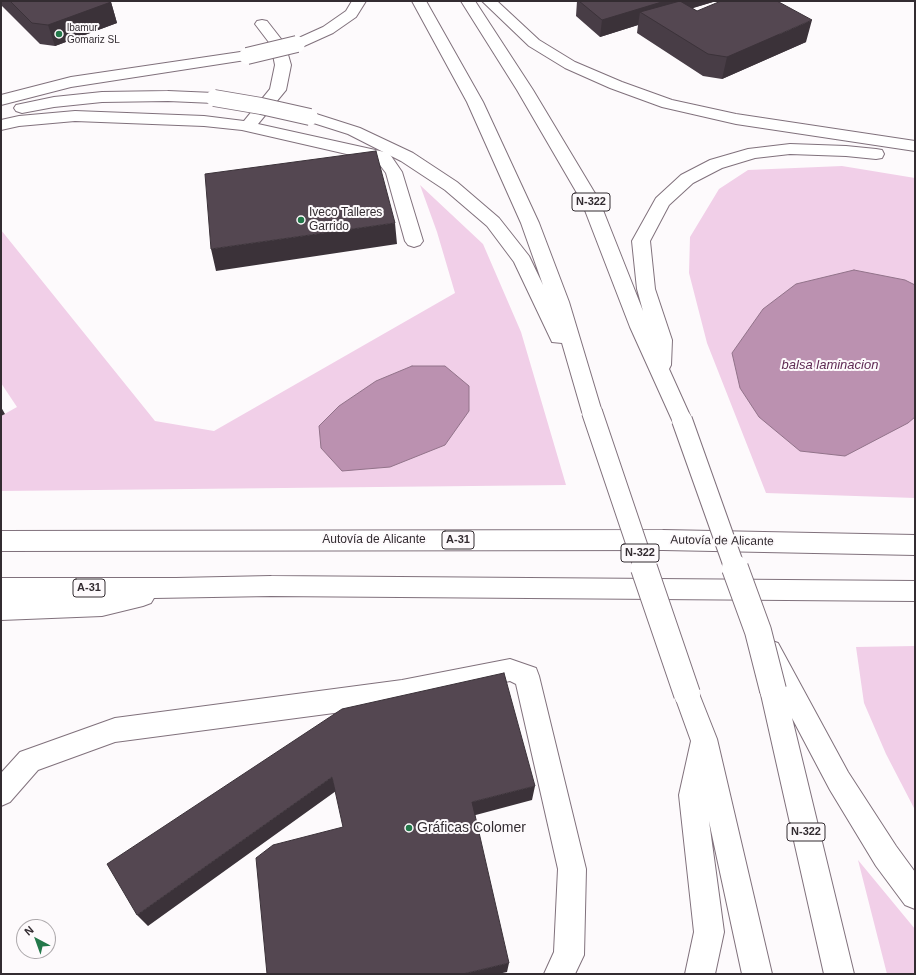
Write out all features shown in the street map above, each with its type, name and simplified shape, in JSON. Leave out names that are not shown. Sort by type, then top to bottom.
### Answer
[{"type":"main road","points":[[1,100],[71,82],[248,56],[297,44],[328,30],[351,14],[359,1]]},
{"type":"main road","name":"N-322","points":[[419,1],[475,102],[530,223],[559,302],[592,412],[687,694],[704,739],[757,974]]},
{"type":"main road","name":"N-322","points":[[468,1],[525,90],[590,200],[640,327],[682,420],[758,631],[839,974]]},
{"type":"main road","points":[[488,1],[534,43],[570,65],[616,85],[661,101],[736,119],[915,146]]},
{"type":"main road","points":[[247,126],[278,90],[283,65],[278,44],[262,24]]},
{"type":"main road","points":[[1,111],[54,102],[102,97],[168,96],[214,98],[261,106],[310,117],[354,131],[407,157],[451,186],[493,222],[522,260],[546,312],[585,385]]},
{"type":"main road","points":[[1,125],[19,121],[91,116],[204,121],[247,126],[383,157],[394,172],[414,241]]},
{"type":"main road","points":[[660,372],[662,340],[646,289],[641,241],[662,202],[687,179],[716,164],[754,153],[790,150],[846,151],[915,161]]},
{"type":"main road","name":"Autovía de Alicante","points":[[1,541],[663,540],[915,545]]},
{"type":"main road","name":"A-31","points":[[1,588],[176,588],[271,586],[915,590]]},
{"type":"main road","points":[[1,610],[102,606],[176,588]]},
{"type":"main road","points":[[758,631],[812,727],[839,781],[886,856],[915,895]]},
{"type":"main road","points":[[1,793],[29,762],[115,730],[402,692],[510,670],[527,676],[572,869],[569,955],[559,974]]},
{"type":"main road","points":[[700,974],[709,932],[692,795],[704,739]]},
{"type":"shaded area","points":[[842,166],[915,178],[915,498],[766,493],[707,343],[689,273],[690,237],[719,189],[748,170]]},
{"type":"shaded area","points":[[420,185],[483,244],[521,332],[566,485],[1,491],[1,416],[17,407],[1,383],[1,230],[155,421],[214,431],[455,293],[437,232]]},
{"type":"shaded area","points":[[915,646],[915,810],[886,754],[864,703],[856,647]]},
{"type":"shaded area","points":[[858,860],[915,929],[915,974],[887,974]]},
{"type":"water","name":"balsa laminacion","points":[[854,270],[905,280],[915,285],[915,417],[908,423],[845,456],[800,451],[759,417],[740,388],[732,353],[763,309],[796,284]]},
{"type":"water","points":[[412,366],[445,366],[469,386],[469,411],[445,445],[390,467],[342,471],[321,448],[319,426],[339,406],[376,381]]},
{"type":"building","points":[[10,1],[111,2],[48,25],[32,23]]},
{"type":"building","points":[[579,1],[665,1],[602,20]]},
{"type":"building","points":[[680,1],[697,11],[721,1],[777,1],[812,20],[727,57],[708,54],[640,12]]},
{"type":"building","name":"Iveco Talleres Garrido","points":[[376,151],[395,223],[211,249],[205,174]]},
{"type":"building","name":"Gráficas Colomer","points":[[504,673],[535,786],[472,802],[509,963],[463,974],[267,974],[256,858],[273,845],[343,827],[332,777],[137,915],[107,864],[342,709]]},
{"type":"place","name":"lbamur Gomariz SL","points":[[59,34]]},
{"type":"place","name":"Iveco Talleres Garrido","points":[[301,220]]},
{"type":"place","name":"Gráficas Colomer","points":[[409,828]]}]
